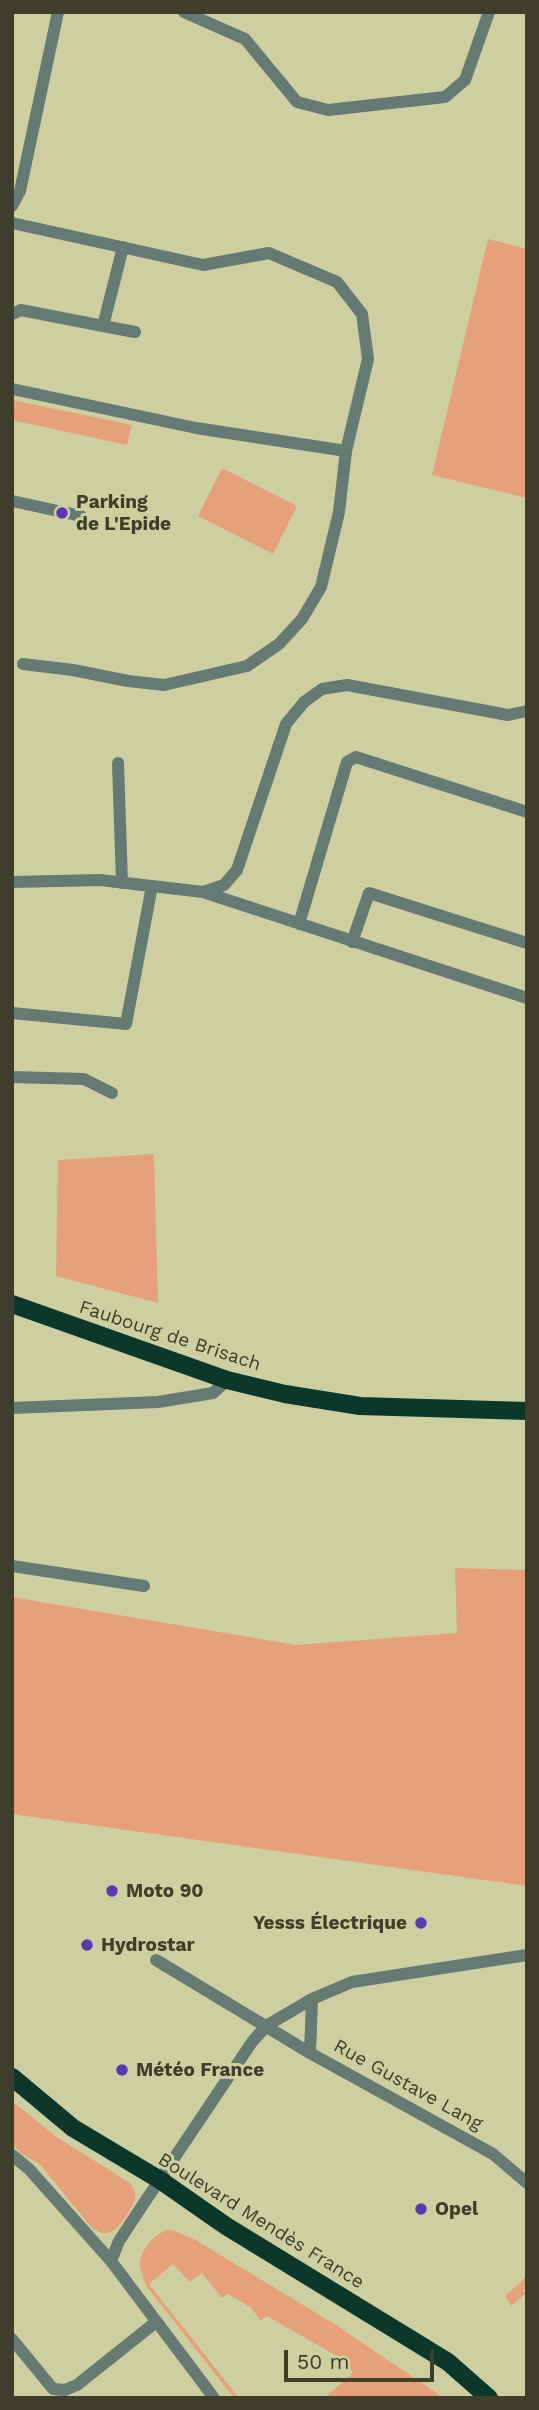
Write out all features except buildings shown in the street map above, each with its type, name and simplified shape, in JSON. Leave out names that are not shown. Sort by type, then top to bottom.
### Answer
[{"type":"main road","name":"Faubourg de Brisach","points":[[12,1304],[227,1380],[285,1394],[360,1406],[527,1411]]},
{"type":"main road","name":"Boulevard Mendès France","points":[[12,2077],[73,2128],[160,2180],[226,2226],[448,2362],[489,2398]]},
{"type":"street","points":[[12,206],[20,191],[58,12]]},
{"type":"street","points":[[184,12],[244,39],[297,102],[328,110],[445,97],[465,80],[489,12]]},
{"type":"street","points":[[12,222],[203,265],[269,253],[337,282],[362,314],[369,359],[346,451],[339,512],[321,587],[302,619],[279,644],[247,666],[164,685],[23,664]]},
{"type":"street","points":[[103,326],[122,247]]},
{"type":"street","points":[[12,314],[21,310],[135,332]]},
{"type":"street","points":[[12,389],[196,428],[346,451]]},
{"type":"street","points":[[12,501],[81,516]]},
{"type":"street","points":[[203,892],[224,885],[237,870],[286,724],[304,702],[322,689],[347,685],[508,715],[527,712]]},
{"type":"street","points":[[299,924],[347,762],[356,757],[527,812]]},
{"type":"street","points":[[118,763],[122,883]]},
{"type":"street","points":[[12,882],[100,880],[203,892],[527,998]]},
{"type":"street","points":[[12,1013],[126,1024],[152,886]]},
{"type":"street","points":[[352,942],[369,893],[527,943]]},
{"type":"street","points":[[12,1077],[84,1079],[112,1093]]},
{"type":"street","points":[[12,1408],[158,1402],[213,1393],[227,1380]]},
{"type":"street","points":[[12,1566],[144,1586]]},
{"type":"street","points":[[111,2261],[119,2241],[252,2042],[267,2026],[312,1999],[352,1982],[527,1955]]},
{"type":"street","name":"Rue Gustave Lang","points":[[156,1960],[310,2053],[493,2154],[527,2183]]},
{"type":"street","points":[[310,2053],[312,1999]]},
{"type":"street","points":[[12,2155],[29,2169],[111,2261],[214,2398]]},
{"type":"street","points":[[12,2339],[53,2389],[65,2390],[77,2385],[156,2322]]},
{"type":"shaded area","points":[[488,239],[527,249],[527,498],[432,475]]},
{"type":"shaded area","points":[[12,400],[132,425],[127,445],[12,420]]},
{"type":"shaded area","points":[[222,468],[297,506],[273,554],[198,516]]},
{"type":"shaded area","points":[[154,1154],[158,1303],[56,1276],[58,1160]]},
{"type":"shaded area","points":[[455,1568],[527,1570],[527,1886],[12,1814],[12,1597],[296,1645],[457,1633]]},
{"type":"shaded area","points":[[12,2101],[58,2138],[130,2183],[135,2199],[128,2214],[116,2228],[105,2233],[91,2227],[40,2164],[22,2154],[12,2144]]},
{"type":"shaded area","points":[[169,2229],[194,2239],[336,2325],[444,2398],[324,2398],[353,2373],[342,2359],[267,2316],[261,2320],[250,2307],[228,2294],[222,2298],[202,2273],[190,2282],[173,2264],[149,2284],[239,2398],[234,2398],[143,2279],[140,2264],[146,2247],[154,2238]]},
{"type":"shaded area","points":[[527,2276],[527,2288],[523,2291],[525,2294],[511,2306],[505,2296]]},
{"type":"place","name":"Parking de L'Epide","points":[[62,513]]},
{"type":"place","name":"Moto 90","points":[[112,1891]]},
{"type":"place","name":"Yesss Électrique","points":[[421,1923]]},
{"type":"place","name":"Hydrostar","points":[[87,1945]]},
{"type":"place","name":"Météo France","points":[[122,2070]]},
{"type":"place","name":"Opel","points":[[421,2209]]}]
